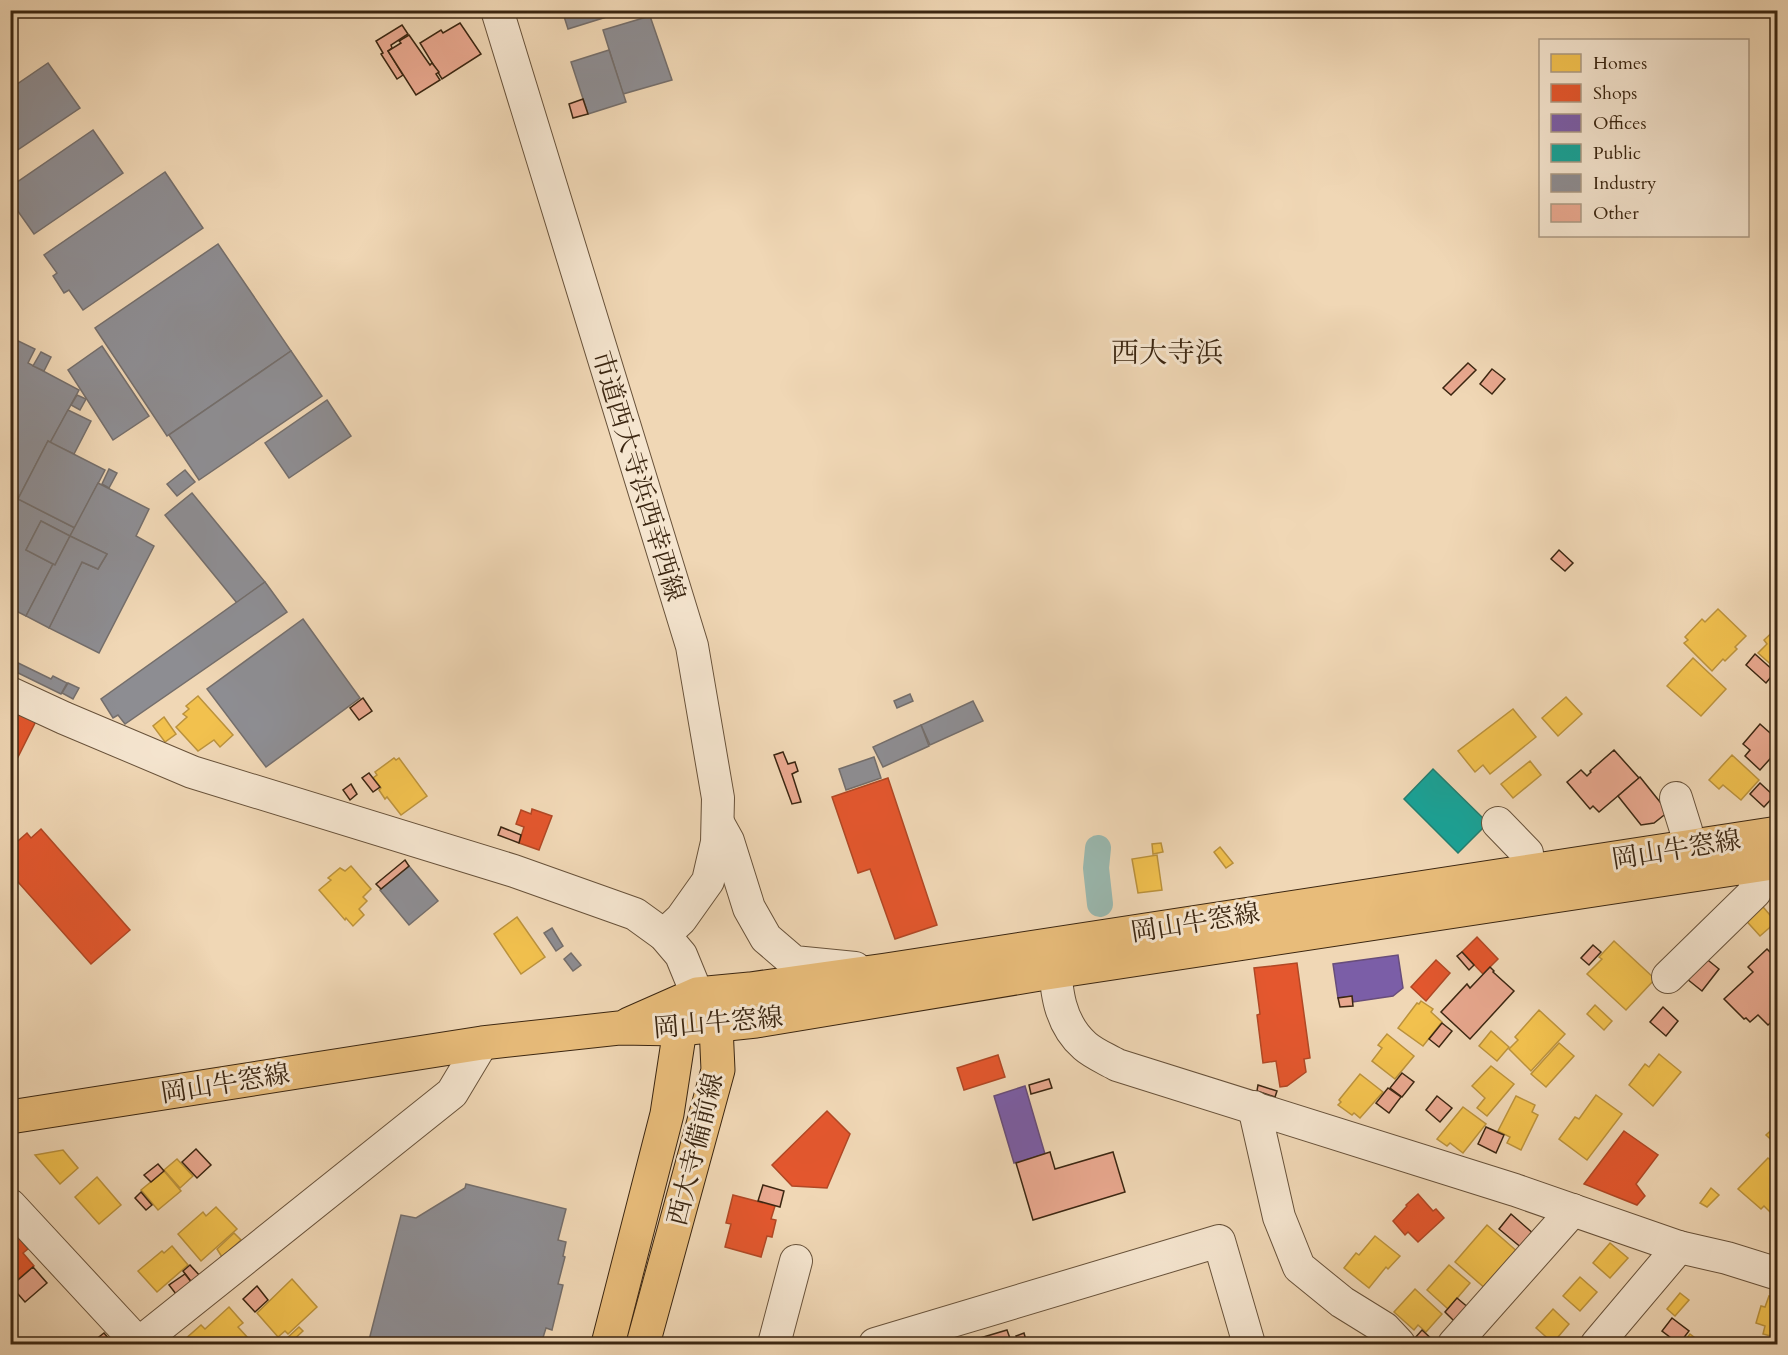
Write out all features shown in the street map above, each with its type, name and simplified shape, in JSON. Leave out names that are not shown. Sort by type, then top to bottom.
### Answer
[{"type":"main road","name":"岡山牛窓線","points":[[10,1117],[482,1043],[619,1028],[680,1029],[756,1021],[1054,958],[1528,871],[1778,833]]},
{"type":"main road","name":"岡山牛窓線","points":[[619,1028],[697,994],[886,970],[1054,958],[1766,864]]},
{"type":"main road","name":"西大寺備前線","points":[[643,1344],[718,1070],[716,1026],[697,994]]},
{"type":"main road","name":"西大寺備前線","points":[[608,1344],[666,1114],[680,1029],[697,994]]},
{"type":"street","name":"市道西大寺浜西幸西線","points":[[497,10],[692,646],[717,798],[717,842],[708,881],[681,919],[664,935]]},
{"type":"street","points":[[10,693],[192,772],[514,871],[635,914],[664,935],[681,955],[697,994],[756,1021]]},
{"type":"street","points":[[1677,798],[1688,847]]},
{"type":"street","points":[[718,822],[728,841],[749,908],[766,938],[794,962],[886,970]]},
{"type":"street","points":[[1498,823],[1527,854],[1528,871]]},
{"type":"street","points":[[1668,977],[1755,892],[1766,864]]},
{"type":"street","points":[[1054,958],[1058,998],[1067,1024],[1085,1046],[1118,1065],[1573,1210],[1679,1247],[1727,1258],[1778,1274]]},
{"type":"street","points":[[10,1205],[139,1344],[452,1094],[482,1043]]},
{"type":"street","points":[[1254,1107],[1279,1217],[1299,1267],[1342,1302],[1384,1328],[1399,1344]]},
{"type":"street","points":[[1454,1344],[1573,1210]]},
{"type":"street","points":[[875,1344],[1219,1241],[1249,1344]]},
{"type":"street","points":[[1597,1344],[1679,1247]]},
{"type":"street","points":[[774,1344],[796,1261]]},
{"type":"building: Homes","points":[[1718,609],[1746,636],[1735,647],[1737,649],[1712,671],[1684,643],[1688,640],[1685,637],[1702,619],[1705,622]]},
{"type":"building: Homes","points":[[1778,627],[1778,665],[1775,668],[1758,653],[1767,644],[1764,640]]},
{"type":"building: Homes","points":[[1693,658],[1726,689],[1701,716],[1667,686]]},
{"type":"building: Homes","points":[[198,696],[233,735],[220,747],[214,740],[198,751],[176,727],[187,717],[183,714],[189,709],[186,706]]},
{"type":"building: Homes","points":[[1566,697],[1582,714],[1558,736],[1542,718]]},
{"type":"building: Homes","points":[[1513,709],[1536,737],[1490,774],[1483,765],[1475,772],[1458,751]]},
{"type":"building: Homes","points":[[164,717],[176,734],[165,742],[153,726]]},
{"type":"building: Homes","points":[[1732,755],[1759,780],[1741,800],[1723,785],[1719,789],[1709,780]]},
{"type":"building: Homes","points":[[394,758],[396,760],[399,758],[427,796],[401,815],[387,797],[385,799],[379,790],[381,788],[373,778],[377,775],[375,772]]},
{"type":"building: Homes","points":[[1530,761],[1541,775],[1513,798],[1501,784]]},
{"type":"building: Homes","points":[[1161,843],[1163,852],[1153,854],[1152,844]]},
{"type":"building: Homes","points":[[1220,847],[1233,863],[1226,868],[1214,852]]},
{"type":"building: Homes","points":[[1157,855],[1162,890],[1138,893],[1132,859]]},
{"type":"building: Homes","points":[[351,866],[371,889],[363,897],[367,901],[359,909],[364,915],[353,926],[319,890],[340,868],[345,871]]},
{"type":"building: Homes","points":[[1757,900],[1776,922],[1760,936],[1741,915]]},
{"type":"building: Homes","points":[[517,917],[545,957],[521,974],[494,934]]},
{"type":"building: Homes","points":[[1614,941],[1655,979],[1626,1010],[1587,974],[1602,959],[1599,957]]},
{"type":"building: Homes","points":[[1421,1001],[1433,1009],[1431,1012],[1442,1022],[1423,1046],[1398,1028]]},
{"type":"building: Homes","points":[[1595,1005],[1612,1021],[1604,1030],[1587,1014]]},
{"type":"building: Homes","points":[[1539,1010],[1565,1034],[1531,1071],[1509,1049],[1518,1040],[1515,1037]]},
{"type":"building: Homes","points":[[1491,1031],[1509,1047],[1497,1061],[1479,1046]]},
{"type":"building: Homes","points":[[1387,1034],[1414,1056],[1395,1079],[1372,1061],[1382,1048],[1378,1045]]},
{"type":"building: Homes","points":[[1559,1043],[1574,1056],[1546,1087],[1531,1074]]},
{"type":"building: Homes","points":[[1659,1054],[1681,1072],[1653,1106],[1629,1085],[1645,1064],[1649,1067]]},
{"type":"building: Homes","points":[[1491,1066],[1514,1084],[1487,1116],[1477,1108],[1485,1098],[1472,1086]]},
{"type":"building: Homes","points":[[1360,1074],[1383,1092],[1360,1118],[1338,1105],[1341,1102],[1339,1100]]},
{"type":"building: Homes","points":[[1596,1095],[1622,1114],[1587,1160],[1559,1139],[1575,1117],[1579,1119]]},
{"type":"building: Homes","points":[[1516,1096],[1535,1105],[1532,1112],[1538,1115],[1521,1150],[1507,1143],[1510,1137],[1498,1131]]},
{"type":"building: Homes","points":[[1463,1107],[1486,1124],[1463,1153],[1450,1143],[1447,1146],[1437,1139]]},
{"type":"building: Homes","points":[[1778,1124],[1778,1146],[1766,1135]]},
{"type":"building: Homes","points":[[63,1150],[78,1168],[60,1184],[35,1155]]},
{"type":"building: Homes","points":[[1768,1158],[1778,1166],[1778,1202],[1770,1212],[1764,1206],[1761,1209],[1738,1189]]},
{"type":"building: Homes","points":[[177,1159],[193,1176],[180,1188],[164,1170]]},
{"type":"building: Homes","points":[[164,1171],[181,1191],[158,1210],[141,1190]]},
{"type":"building: Homes","points":[[97,1177],[121,1205],[99,1224],[75,1197]]},
{"type":"building: Homes","points":[[1711,1188],[1719,1195],[1707,1207],[1700,1203]]},
{"type":"building: Homes","points":[[216,1207],[237,1229],[201,1261],[178,1234],[203,1212],[206,1216]]},
{"type":"building: Homes","points":[[1487,1225],[1519,1253],[1487,1290],[1455,1262]]},
{"type":"building: Homes","points":[[234,1233],[241,1240],[222,1257],[217,1249]]},
{"type":"building: Homes","points":[[1375,1236],[1400,1256],[1388,1269],[1386,1267],[1369,1288],[1344,1268],[1356,1253],[1359,1255]]},
{"type":"building: Homes","points":[[1610,1243],[1628,1258],[1610,1278],[1593,1263]]},
{"type":"building: Homes","points":[[172,1246],[188,1265],[157,1292],[138,1271],[162,1251],[164,1253]]},
{"type":"building: Homes","points":[[1449,1265],[1470,1283],[1448,1309],[1427,1290]]},
{"type":"building: Homes","points":[[1580,1277],[1597,1292],[1580,1311],[1563,1296]]},
{"type":"building: Homes","points":[[292,1279],[317,1307],[288,1334],[285,1331],[278,1337],[257,1313]]},
{"type":"building: Homes","points":[[1415,1289],[1442,1314],[1426,1332],[1418,1325],[1414,1330],[1394,1312]]},
{"type":"building: Homes","points":[[1774,1290],[1778,1291],[1778,1338],[1763,1334],[1765,1326],[1756,1323],[1761,1306],[1765,1307]]},
{"type":"building: Homes","points":[[1680,1293],[1689,1300],[1675,1316],[1667,1309]]},
{"type":"building: Homes","points":[[229,1307],[243,1323],[238,1327],[248,1338],[241,1344],[187,1344],[183,1341],[201,1325],[205,1329]]},
{"type":"building: Homes","points":[[1553,1309],[1569,1324],[1553,1343],[1536,1328]]},
{"type":"building: Homes","points":[[299,1327],[303,1331],[289,1344],[285,1340]]},
{"type":"building: Homes","points":[[1690,1334],[1703,1344],[1682,1344]]},
{"type":"building: Shops","points":[[10,709],[36,721],[10,773]]},
{"type":"building: Shops","points":[[888,778],[937,925],[895,939],[870,869],[858,873],[832,797]]},
{"type":"building: Shops","points":[[532,809],[552,816],[539,850],[519,843],[524,827],[516,824],[521,810],[531,814]]},
{"type":"building: Shops","points":[[41,829],[130,930],[91,964],[10,873],[10,855],[13,853],[10,848],[27,833],[31,838]]},
{"type":"building: Shops","points":[[1477,937],[1498,959],[1483,974],[1462,952]]},
{"type":"building: Shops","points":[[1436,960],[1450,973],[1426,1001],[1411,987]]},
{"type":"building: Shops","points":[[1297,963],[1310,1058],[1304,1059],[1306,1072],[1287,1086],[1280,1087],[1276,1061],[1263,1063],[1254,968]]},
{"type":"building: Shops","points":[[998,1055],[1005,1077],[964,1090],[957,1068]]},
{"type":"building: Shops","points":[[827,1111],[850,1134],[827,1188],[792,1186],[772,1165]]},
{"type":"building: Shops","points":[[1624,1131],[1658,1155],[1636,1184],[1645,1196],[1637,1205],[1584,1184]]},
{"type":"building: Shops","points":[[1418,1194],[1433,1211],[1436,1209],[1444,1218],[1418,1242],[1408,1232],[1405,1235],[1393,1221]]},
{"type":"building: Shops","points":[[733,1195],[775,1206],[771,1219],[776,1220],[772,1237],[767,1236],[761,1257],[725,1247],[731,1224],[726,1223]]},
{"type":"building: Shops","points":[[15,1233],[28,1249],[23,1253],[34,1266],[10,1286],[10,1237]]},
{"type":"building: Offices","points":[[1398,955],[1403,988],[1393,996],[1353,1002],[1352,996],[1338,998],[1333,964]]},
{"type":"building: Offices","points":[[1025,1086],[1045,1154],[1014,1163],[994,1096]]},
{"type":"building: Public","points":[[1433,769],[1488,823],[1458,853],[1404,799]]},
{"type":"building: Industry","points":[[562,10],[629,10],[568,29]]},
{"type":"building: Industry","points":[[650,16],[672,80],[623,94],[603,30]]},
{"type":"building: Industry","points":[[609,50],[626,102],[588,114],[571,62]]},
{"type":"building: Industry","points":[[48,63],[80,108],[10,155],[10,89]]},
{"type":"building: Industry","points":[[93,130],[123,173],[34,234],[10,200],[10,187]]},
{"type":"building: Industry","points":[[165,172],[203,228],[83,310],[69,290],[64,293],[53,276],[57,273],[44,255]]},
{"type":"building: Industry","points":[[218,244],[291,351],[167,436],[95,328]]},
{"type":"building: Industry","points":[[10,337],[35,349],[28,363],[79,390],[50,443],[48,441],[18,499],[75,528],[70,536],[41,521],[26,550],[53,564],[26,616],[10,608]]},
{"type":"building: Industry","points":[[102,346],[149,416],[113,440],[68,370]]},
{"type":"building: Industry","points":[[291,351],[322,396],[199,480],[169,435]]},
{"type":"building: Industry","points":[[41,352],[51,357],[44,371],[33,366]]},
{"type":"building: Industry","points":[[77,395],[86,399],[80,410],[71,405]]},
{"type":"building: Industry","points":[[327,400],[351,436],[289,478],[265,443]]},
{"type":"building: Industry","points":[[68,410],[91,421],[74,454],[50,443]]},
{"type":"building: Industry","points":[[48,441],[105,470],[75,528],[18,499]]},
{"type":"building: Industry","points":[[109,469],[117,473],[109,488],[102,484]]},
{"type":"building: Industry","points":[[185,470],[195,482],[177,496],[167,484]]},
{"type":"building: Industry","points":[[98,483],[149,509],[136,536],[154,546],[99,653],[49,628],[82,562],[98,569],[107,554],[70,536]]},
{"type":"building: Industry","points":[[192,493],[265,582],[237,603],[165,515]]},
{"type":"building: Industry","points":[[41,521],[70,536],[55,565],[26,550]]},
{"type":"building: Industry","points":[[70,536],[107,554],[98,569],[82,562],[49,628],[26,616]]},
{"type":"building: Industry","points":[[265,582],[287,612],[125,724],[118,715],[113,718],[101,699]]},
{"type":"building: Industry","points":[[303,619],[360,698],[266,767],[207,689]]},
{"type":"building: Industry","points":[[10,659],[51,679],[53,676],[67,683],[61,694],[10,669]]},
{"type":"building: Industry","points":[[68,683],[79,688],[73,699],[62,693]]},
{"type":"building: Industry","points":[[910,694],[913,701],[897,708],[894,701]]},
{"type":"building: Industry","points":[[973,701],[983,721],[930,745],[921,725]]},
{"type":"building: Industry","points":[[921,725],[929,746],[883,767],[873,747]]},
{"type":"building: Industry","points":[[874,757],[881,778],[846,790],[839,769]]},
{"type":"building: Industry","points":[[409,866],[438,901],[409,925],[380,890]]},
{"type":"building: Industry","points":[[552,928],[563,946],[556,951],[544,933]]},
{"type":"building: Industry","points":[[571,953],[581,965],[573,971],[564,959]]},
{"type":"building: Industry","points":[[466,1184],[566,1209],[558,1240],[566,1242],[563,1256],[565,1257],[558,1284],[563,1285],[552,1330],[546,1328],[541,1344],[501,1344],[482,1340],[481,1344],[462,1339],[460,1344],[433,1344],[414,1340],[413,1344],[368,1344],[401,1215],[416,1218],[465,1188]]},
{"type":"building: Other","points":[[460,23],[481,54],[442,79],[420,43],[441,30],[443,33]]},
{"type":"building: Other","points":[[402,25],[408,34],[391,45],[392,48],[388,51],[403,75],[397,79],[381,54],[383,53],[376,41]]},
{"type":"building: Other","points":[[409,35],[430,65],[432,63],[439,72],[436,74],[440,80],[416,95],[388,51]]},
{"type":"building: Other","points":[[583,99],[588,114],[573,118],[569,104]]},
{"type":"building: Other","points":[[1468,363],[1476,370],[1451,395],[1443,388]]},
{"type":"building: Other","points":[[1492,369],[1505,379],[1492,394],[1480,384]]},
{"type":"building: Other","points":[[1559,550],[1573,563],[1565,571],[1551,559]]},
{"type":"building: Other","points":[[1755,654],[1775,672],[1766,683],[1746,665]]},
{"type":"building: Other","points":[[363,698],[372,711],[359,720],[350,708]]},
{"type":"building: Other","points":[[1760,724],[1778,740],[1778,750],[1760,770],[1745,756],[1750,750],[1743,744]]},
{"type":"building: Other","points":[[1614,750],[1639,778],[1599,812],[1593,806],[1590,809],[1567,782],[1581,770],[1587,776]]},
{"type":"building: Other","points":[[783,752],[788,764],[795,762],[798,771],[792,774],[801,802],[792,804],[774,755]]},
{"type":"building: Other","points":[[369,773],[380,787],[373,792],[362,778]]},
{"type":"building: Other","points":[[1640,777],[1668,812],[1654,823],[1641,825],[1618,796]]},
{"type":"building: Other","points":[[1760,783],[1774,796],[1764,807],[1750,794]]},
{"type":"building: Other","points":[[351,784],[357,794],[350,800],[343,790]]},
{"type":"building: Other","points":[[501,827],[521,835],[519,843],[498,835]]},
{"type":"building: Other","points":[[405,860],[409,866],[381,889],[376,884]]},
{"type":"building: Other","points":[[1593,945],[1601,952],[1589,965],[1581,958]]},
{"type":"building: Other","points":[[1767,949],[1778,960],[1778,1016],[1768,1025],[1758,1015],[1750,1022],[1744,1019],[1724,999],[1753,972],[1748,967]]},
{"type":"building: Other","points":[[1462,952],[1474,965],[1469,970],[1457,956]]},
{"type":"building: Other","points":[[1704,957],[1719,969],[1702,991],[1687,979]]},
{"type":"building: Other","points":[[1490,967],[1514,991],[1470,1039],[1441,1012],[1467,984],[1470,988]]},
{"type":"building: Other","points":[[1352,996],[1353,1006],[1340,1007],[1338,998]]},
{"type":"building: Other","points":[[1663,1007],[1678,1021],[1666,1036],[1650,1022]]},
{"type":"building: Other","points":[[1442,1023],[1452,1031],[1439,1047],[1429,1039]]},
{"type":"building: Other","points":[[1402,1073],[1414,1082],[1402,1097],[1390,1088]]},
{"type":"building: Other","points":[[1049,1079],[1052,1088],[1031,1094],[1029,1085]]},
{"type":"building: Other","points":[[1258,1085],[1277,1091],[1275,1097],[1257,1091]]},
{"type":"building: Other","points":[[1388,1088],[1401,1097],[1389,1113],[1376,1103]]},
{"type":"building: Other","points":[[1437,1096],[1452,1108],[1440,1122],[1426,1110]]},
{"type":"building: Other","points":[[1486,1127],[1504,1135],[1496,1153],[1478,1144]]},
{"type":"building: Other","points":[[196,1149],[211,1165],[197,1178],[182,1162]]},
{"type":"building: Other","points":[[1050,1152],[1055,1169],[1113,1152],[1125,1192],[1033,1220],[1016,1163]]},
{"type":"building: Other","points":[[158,1164],[164,1171],[151,1182],[144,1175]]},
{"type":"building: Other","points":[[763,1185],[784,1191],[780,1207],[758,1201]]},
{"type":"building: Other","points":[[141,1192],[152,1205],[146,1210],[135,1198]]},
{"type":"building: Other","points":[[1511,1214],[1535,1235],[1523,1249],[1499,1229]]},
{"type":"building: Other","points":[[190,1265],[201,1277],[193,1284],[183,1271]]},
{"type":"building: Other","points":[[33,1267],[47,1283],[25,1302],[11,1286]]},
{"type":"building: Other","points":[[185,1274],[192,1283],[176,1294],[169,1285]]},
{"type":"building: Other","points":[[257,1286],[268,1300],[255,1312],[243,1299]]},
{"type":"building: Other","points":[[1457,1298],[1470,1309],[1457,1324],[1445,1312]]},
{"type":"building: Other","points":[[1672,1318],[1689,1331],[1679,1344],[1662,1331]]},
{"type":"building: Other","points":[[1007,1330],[1012,1344],[960,1344]]},
{"type":"building: Other","points":[[1422,1330],[1437,1344],[1421,1344],[1414,1339]]},
{"type":"building: Other","points":[[104,1333],[110,1340],[105,1344],[90,1344]]},
{"type":"building: Other","points":[[1024,1333],[1027,1344],[1019,1344],[1016,1336]]},
{"type":"waterway","points":[[1098,848],[1096,868],[1100,904]]},
{"type":"district","name":"西大寺浜","points":[[1167,352]]}]
